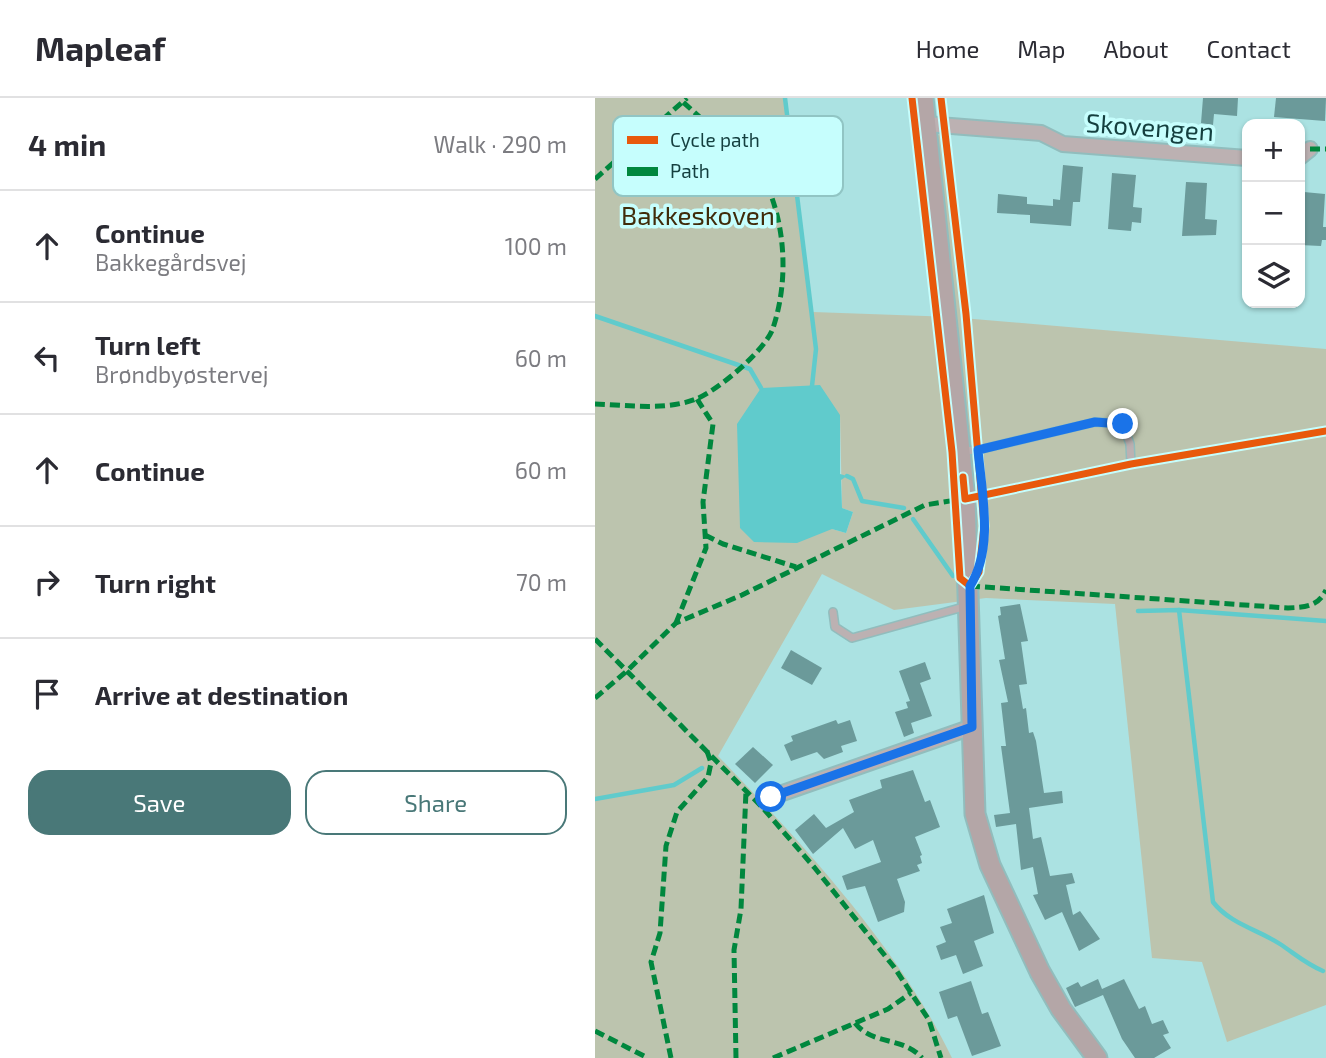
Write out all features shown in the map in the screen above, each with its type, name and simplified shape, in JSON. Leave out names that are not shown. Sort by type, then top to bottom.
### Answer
[{"type":"street","points":[[923,98],[965,499],[971,605],[975,814],[990,865],[1040,972],[1062,1009],[1097,1058]]},
{"type":"street","name":"Skovengen","points":[[926,124],[1041,133],[1063,144],[1242,158]]},
{"type":"street","points":[[771,797],[972,727]]},
{"type":"lane","points":[[960,451],[978,450],[1095,422],[1123,424],[1130,444],[1131,464],[965,499]]},
{"type":"lane","points":[[833,612],[835,627],[852,638],[971,605]]},
{"type":"green space","name":"Bakkeskoven","points":[[595,98],[785,98],[787,116],[613,116],[613,196],[798,196],[813,312],[953,317],[934,139],[942,131],[962,318],[1326,349],[1326,1005],[1227,1042],[1202,962],[1152,958],[1115,604],[986,598],[894,610],[822,574],[718,756],[815,861],[877,937],[930,1017],[952,1058],[595,1058]],"holes":[[[840,415],[842,508],[853,512],[846,533],[832,529]]]},
{"type":"water","points":[[820,385],[840,415],[840,474],[847,476],[841,480],[842,508],[853,512],[846,533],[832,529],[797,543],[754,542],[740,528],[737,424],[761,388]]},
{"type":"building","points":[[1203,98],[1238,98],[1237,116],[1214,114],[1213,125],[1201,123]]},
{"type":"building","points":[[1276,98],[1326,98],[1325,121],[1274,117]]},
{"type":"building","points":[[1063,165],[1083,167],[1080,202],[1073,202],[1071,226],[1030,223],[1030,215],[997,213],[998,194],[1027,197],[1027,204],[1053,206],[1053,199],[1060,200]]},
{"type":"building","points":[[1112,173],[1136,175],[1133,207],[1142,208],[1141,223],[1132,222],[1131,231],[1108,229]]},
{"type":"building","points":[[1186,182],[1207,183],[1205,219],[1217,220],[1216,235],[1182,236]]},
{"type":"building","points":[[1305,192],[1325,194],[1323,227],[1326,227],[1326,240],[1322,240],[1321,246],[1305,245]]},
{"type":"building","points":[[1020,604],[1028,641],[1021,642],[1027,684],[1019,685],[1023,709],[1026,708],[1029,733],[1033,732],[1036,741],[1044,793],[1062,791],[1063,803],[1029,808],[1033,839],[1041,837],[1050,876],[1072,873],[1075,883],[1066,885],[1073,915],[1080,911],[1100,939],[1079,951],[1062,912],[1045,920],[1033,895],[1038,894],[1033,867],[1021,870],[1016,824],[996,827],[994,815],[1010,813],[1001,746],[1006,746],[1001,703],[1008,702],[999,660],[1005,659],[998,616],[1001,615],[1000,607]]},
{"type":"building","points":[[791,650],[822,668],[812,685],[781,668]]},
{"type":"building","points":[[925,662],[931,679],[920,683],[932,716],[911,723],[914,733],[904,737],[895,712],[908,708],[906,702],[910,701],[899,671]]},
{"type":"building","points":[[836,720],[838,724],[850,720],[857,741],[841,746],[843,752],[824,759],[817,752],[791,761],[784,745],[793,741],[791,736]]},
{"type":"building","points":[[753,747],[773,765],[755,783],[735,764]]},
{"type":"building","points":[[913,770],[925,802],[930,800],[940,827],[915,837],[922,855],[922,863],[917,865],[920,871],[897,879],[905,902],[904,912],[878,922],[865,886],[847,890],[842,876],[881,862],[873,840],[855,849],[843,828],[813,854],[795,830],[814,814],[826,828],[854,812],[849,800],[882,788],[880,780]]},
{"type":"building","points":[[984,895],[994,933],[974,941],[983,966],[963,974],[956,955],[941,960],[936,946],[946,942],[940,927],[952,923],[947,909]]},
{"type":"building","points":[[1098,979],[1102,989],[1124,979],[1139,1009],[1145,1006],[1152,1024],[1163,1020],[1169,1033],[1163,1035],[1171,1048],[1154,1058],[1135,1058],[1122,1039],[1103,995],[1075,1007],[1066,988],[1078,982],[1081,987]]},
{"type":"building","points":[[971,981],[982,1014],[988,1012],[1001,1046],[972,1056],[957,1016],[948,1019],[939,992]]},
{"type":"waterway","points":[[785,98],[787,116]]},
{"type":"waterway","points":[[797,196],[816,349],[812,386]]},
{"type":"waterway","points":[[595,316],[750,369],[761,388]]},
{"type":"waterway","points":[[847,476],[853,479],[862,501],[904,508]]},
{"type":"waterway","points":[[913,519],[953,576]]},
{"type":"waterway","points":[[1179,610],[1213,902],[1228,916],[1272,939],[1323,971]]},
{"type":"waterway","points":[[1138,611],[1179,610],[1326,621]]},
{"type":"waterway","points":[[595,799],[674,785],[702,768]]},
{"type":"marked path","points":[[667,116],[687,98]]},
{"type":"marked path","points":[[683,102],[699,116]]},
{"type":"marked path","points":[[1310,149],[1326,149]]},
{"type":"marked path","points":[[595,179],[613,163]]},
{"type":"marked path","points":[[595,404],[659,406],[696,399],[716,388],[740,369],[761,347],[773,328],[782,281],[781,232],[770,196]]},
{"type":"marked path","points":[[676,623],[706,548],[703,502],[713,424],[697,399]]},
{"type":"marked path","points":[[595,698],[676,623],[742,595],[925,505],[962,499]]},
{"type":"marked path","points":[[705,535],[723,544],[796,567]]},
{"type":"marked path","points":[[970,586],[1288,608],[1315,603],[1326,590]]},
{"type":"marked path","points":[[595,639],[762,807],[814,867],[894,967],[929,1020],[941,1058]]},
{"type":"marked path","points":[[671,1058],[651,962],[660,933],[666,846],[677,812],[708,777],[711,763],[707,751]]},
{"type":"marked path","points":[[736,1058],[734,950],[741,909],[746,791]]},
{"type":"marked path","points":[[758,803],[771,797]]},
{"type":"marked path","points":[[773,1058],[888,1009],[911,993]]},
{"type":"marked path","points":[[855,1023],[870,1035],[906,1046],[922,1058]]},
{"type":"marked path","points":[[595,1031],[648,1058]]},
{"type":"cycle path","points":[[912,98],[952,452],[960,578],[970,586],[979,572],[984,526],[966,314],[941,98]]},
{"type":"cycle path","points":[[963,477],[965,499],[1131,464],[1326,431]]},
{"type":"route","points":[[771,797],[972,727],[970,586],[979,572],[983,526],[978,450],[1095,422],[1123,424]]}]
